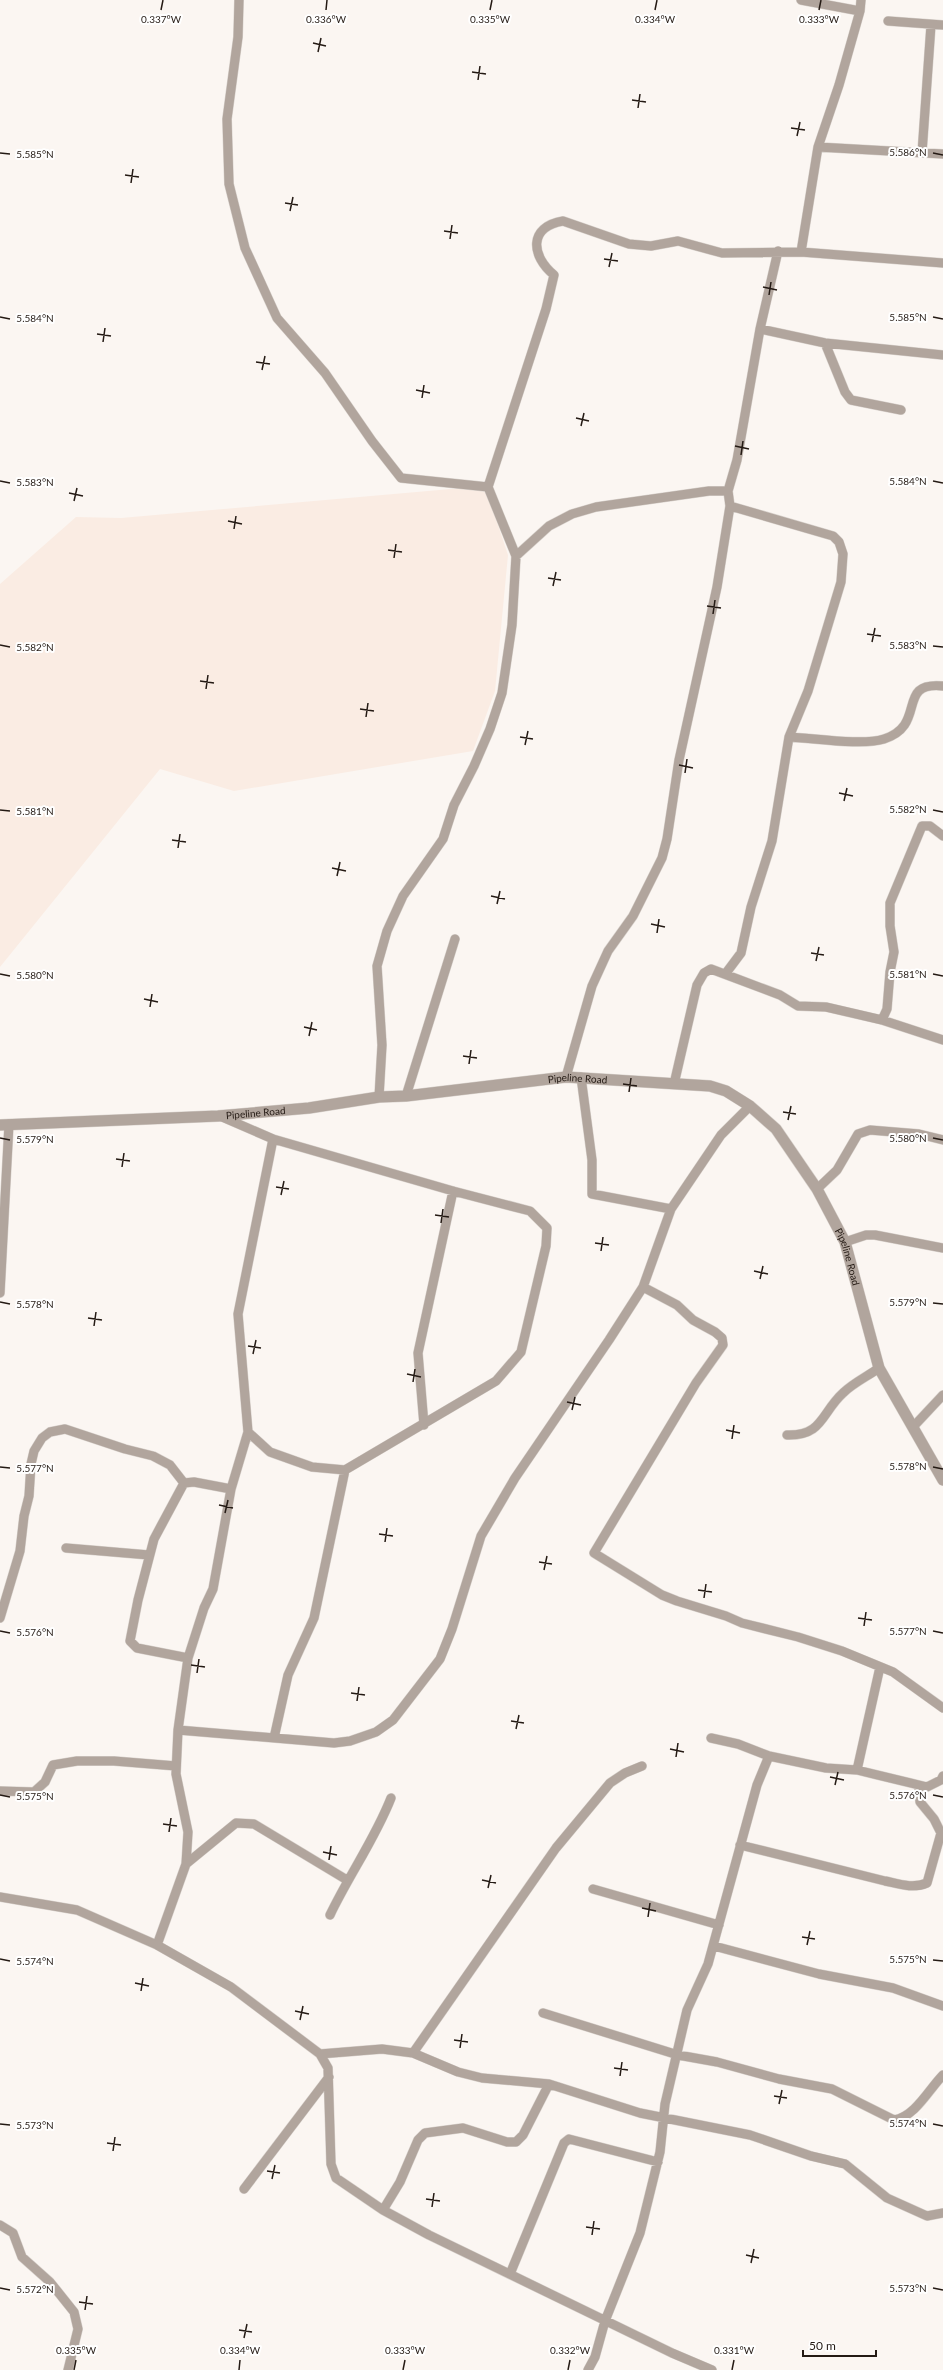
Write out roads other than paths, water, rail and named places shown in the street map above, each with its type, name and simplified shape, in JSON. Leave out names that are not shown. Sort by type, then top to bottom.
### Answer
[{"type":"street","points":[[239,0],[238,37],[227,119],[229,184],[245,248],[277,318],[325,373],[372,442],[401,478],[488,487]]},
{"type":"street","points":[[801,0],[860,11]]},
{"type":"street","points":[[801,252],[812,172],[818,147],[839,85],[860,11],[861,0]]},
{"type":"street","points":[[888,21],[943,25]]},
{"type":"street","points":[[922,153],[931,25]]},
{"type":"street","points":[[818,147],[943,154]]},
{"type":"street","points":[[379,1097],[382,1045],[377,966],[387,931],[400,903],[443,839],[454,804],[474,766],[490,730],[502,693],[511,633],[515,591],[516,556],[488,487],[546,309],[554,275],[543,266],[537,254],[537,239],[543,229],[553,223],[563,221],[629,244],[651,246],[678,241],[722,253],[778,251],[801,252],[943,263]]},
{"type":"street","points":[[566,1077],[592,986],[608,951],[633,916],[662,858],[667,838],[679,760],[717,587],[730,506],[728,491],[737,460],[760,329],[778,251]]},
{"type":"street","points":[[760,329],[825,343],[943,355]]},
{"type":"street","points":[[825,343],[845,392],[852,400],[901,410]]},
{"type":"street","points":[[516,556],[549,526],[572,514],[596,506],[709,491],[728,491]]},
{"type":"street","points":[[726,973],[741,953],[751,907],[772,841],[789,736],[808,691],[828,628],[841,582],[842,554],[839,542],[833,536],[730,506]]},
{"type":"street","points":[[789,736],[871,741],[885,739],[901,730],[909,720],[914,696],[920,688],[931,685],[943,686]]},
{"type":"street","points":[[882,1020],[887,1009],[890,972],[894,952],[890,926],[890,903],[922,826],[930,826],[943,836]]},
{"type":"street","points":[[406,1096],[455,939]]},
{"type":"street","points":[[674,1084],[697,985],[704,973],[711,969],[726,973],[780,995],[798,1006],[826,1007],[882,1020],[943,1040]]},
{"type":"street","name":"Pipeline Road","points":[[5,1124],[218,1116],[309,1108],[379,1097],[406,1096],[566,1077],[710,1086],[726,1091],[750,1106],[776,1129],[817,1189],[845,1242],[879,1368],[943,1480]]},
{"type":"street","points":[[581,1077],[592,1160],[592,1194],[671,1209]]},
{"type":"street","points":[[178,1730],[334,1744],[350,1741],[376,1732],[393,1720],[440,1659],[452,1629],[481,1536],[515,1478],[610,1340],[643,1287],[671,1209],[721,1135],[750,1106]]},
{"type":"street","points":[[218,1116],[274,1139],[453,1191],[530,1211],[547,1228],[546,1246],[521,1352],[496,1381],[345,1470],[312,1467],[270,1452],[248,1432]]},
{"type":"street","points":[[0,1293],[5,1124]]},
{"type":"street","points":[[817,1189],[837,1170],[858,1134],[863,1131],[870,1130],[919,1134],[943,1140]]},
{"type":"street","points":[[157,1945],[186,1864],[188,1832],[176,1766],[178,1730],[188,1658],[204,1608],[213,1589],[231,1489],[248,1432],[238,1314],[274,1139]]},
{"type":"street","points":[[424,1424],[418,1353],[453,1191]]},
{"type":"street","points":[[845,1242],[866,1235],[875,1235],[943,1248]]},
{"type":"street","points":[[643,1287],[677,1304],[693,1320],[715,1332],[722,1338],[723,1345],[696,1383],[594,1553],[606,1562],[670,1598],[726,1616],[742,1624],[798,1637],[842,1651],[880,1668],[893,1672],[943,1708]]},
{"type":"street","points":[[787,1435],[799,1436],[812,1432],[843,1393],[879,1368]]},
{"type":"street","points":[[913,1427],[943,1396]]},
{"type":"street","points":[[0,1618],[20,1551],[24,1516],[29,1496],[31,1464],[34,1451],[42,1438],[50,1432],[56,1429],[65,1429],[152,1456],[170,1465],[184,1483]]},
{"type":"street","points":[[274,1738],[288,1675],[314,1618],[345,1470]]},
{"type":"street","points":[[184,1483],[194,1482],[231,1489]]},
{"type":"street","points":[[184,1483],[154,1539],[149,1555],[130,1641],[137,1648],[188,1658]]},
{"type":"street","points":[[66,1548],[149,1555]]},
{"type":"street","points":[[857,1770],[880,1668]]},
{"type":"street","points":[[711,1738],[738,1744],[769,1756],[826,1768],[857,1770],[919,1786],[927,1787],[941,1780],[943,1776]]},
{"type":"street","points":[[588,2370],[595,2357],[605,2320],[640,2233],[658,2162],[665,2104],[678,2055],[687,2010],[708,1964],[714,1946],[756,1785],[769,1756]]},
{"type":"street","points":[[0,1791],[34,1792],[45,1782],[53,1765],[77,1761],[114,1761],[176,1766]]},
{"type":"street","points":[[413,2053],[556,1848],[610,1783],[625,1773],[642,1766]]},
{"type":"street","points":[[740,1845],[885,1881],[909,1886],[921,1886],[927,1883],[941,1833],[934,1819],[920,1802],[919,1786]]},
{"type":"street","points":[[330,1915],[347,1880],[380,1826],[391,1798]]},
{"type":"street","points":[[186,1864],[236,1823],[245,1822],[254,1824],[347,1880]]},
{"type":"street","points":[[593,1889],[719,1925]]},
{"type":"street","points":[[0,1897],[77,1910],[157,1945],[231,1987],[320,2054],[328,2068],[332,2172],[342,2183],[383,2210],[429,2235],[712,2370]]},
{"type":"street","points":[[714,1946],[819,1974],[892,1988],[943,2006]]},
{"type":"street","points":[[543,2013],[678,2055],[717,2062],[779,2079],[832,2090],[894,2120],[900,2119],[910,2113],[943,2075]]},
{"type":"street","points":[[320,2054],[382,2049],[413,2053],[444,2068],[482,2078],[549,2084],[640,2114],[750,2135],[811,2156],[844,2164],[887,2198],[927,2216],[943,2213]]},
{"type":"street","points":[[244,2188],[329,2077]]},
{"type":"street","points":[[383,2210],[400,2182],[418,2140],[426,2133],[464,2128],[507,2142],[516,2142],[523,2135],[549,2084]]},
{"type":"street","points":[[510,2274],[564,2143],[569,2139],[658,2162]]},
{"type":"street","points":[[0,2225],[13,2232],[22,2257],[50,2282],[74,2312],[78,2329],[68,2370]]}]
